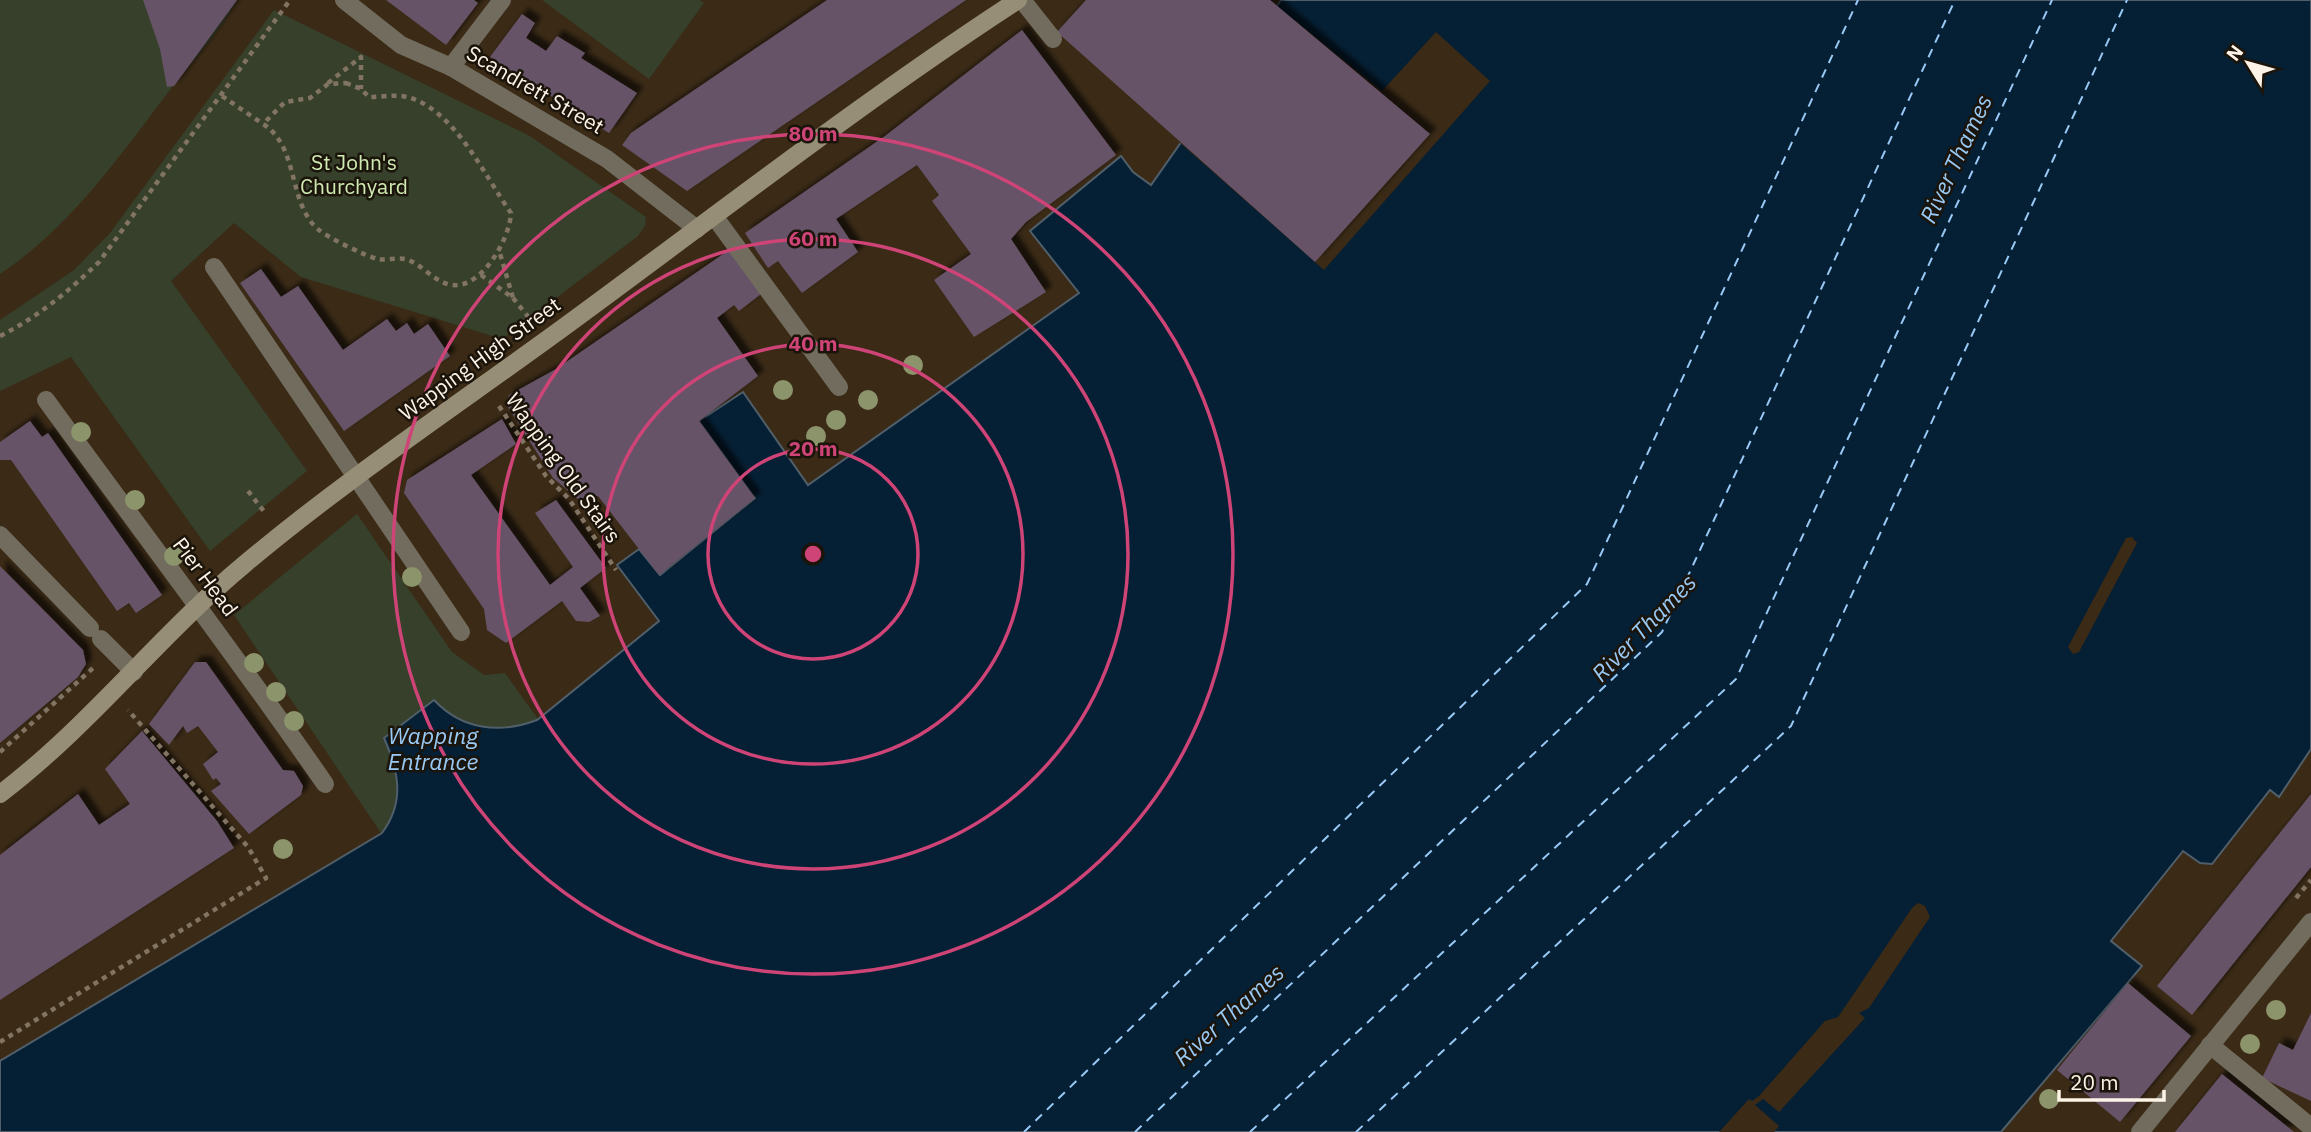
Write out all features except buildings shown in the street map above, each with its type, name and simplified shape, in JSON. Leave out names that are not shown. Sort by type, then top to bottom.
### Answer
[{"type":"street","name":"Scandrett Street","points":[[344,0],[401,45],[451,67],[607,159],[697,229]]},
{"type":"street","points":[[451,67],[502,0]]},
{"type":"street","points":[[1020,0],[1054,39]]},
{"type":"street","name":"Wapping High Street","points":[[0,794],[63,743],[196,606],[357,475],[485,385],[873,98],[1020,0]]},
{"type":"street","points":[[715,216],[839,387]]},
{"type":"street","points":[[214,267],[461,632]]},
{"type":"street","name":"Pier Head","points":[[46,400],[196,606],[231,648],[325,784]]},
{"type":"street","points":[[0,535],[134,672]]},
{"type":"street","points":[[2140,1132],[2311,922]]},
{"type":"street","points":[[2210,1045],[2311,1127]]},
{"type":"path","points":[[0,335],[52,304],[99,262],[290,0]]},
{"type":"path","points":[[263,124],[285,102],[310,97],[361,57],[361,89]]},
{"type":"path","points":[[222,96],[275,131],[297,182],[301,207],[319,230],[378,259],[405,259],[451,285],[470,282],[481,275],[511,228],[511,213],[450,123],[419,101],[401,96],[369,97],[361,89],[346,83],[328,83]]},
{"type":"path","points":[[481,275],[513,298],[499,249]]},
{"type":"path","name":"Wapping Old Stairs","points":[[485,385],[546,476],[569,499],[616,570]]},
{"type":"path","points":[[248,491],[254,499]]},
{"type":"path","points":[[0,752],[100,662]]},
{"type":"path","points":[[0,1042],[266,878],[248,847],[126,708]]},
{"type":"green space","points":[[0,0],[237,0],[215,33],[94,188],[50,234],[0,274]]},
{"type":"green space","points":[[542,0],[700,0],[704,3],[649,79]]},
{"type":"green space","points":[[1281,0],[1239,228],[0,1132],[0,1061],[381,833],[234,615],[357,514],[452,652],[484,675],[505,673],[538,719],[659,621],[617,565],[660,575],[755,498],[699,421],[743,392],[808,485],[1080,293],[1030,231],[1121,156],[1133,172],[1151,185]]},
{"type":"green space","name":"St John's Churchyard","points":[[274,10],[530,136],[646,217],[645,226],[638,236],[502,339],[301,277],[234,223],[171,281],[307,471],[210,551],[71,357],[0,391],[0,320],[74,270],[110,233]]},
{"type":"water","points":[[1281,0],[2311,0],[2311,749],[2279,797],[2270,790],[2212,864],[2200,863],[2183,851],[2111,941],[2142,966],[2001,1132],[0,1132],[0,1061],[382,833],[397,798],[396,775],[384,738],[434,700],[457,718],[482,726],[509,727],[537,720],[659,621],[617,565],[639,549],[660,575],[755,498],[699,421],[743,392],[808,485],[1079,293],[1030,231],[1121,156],[1133,172],[1151,185]]},
{"type":"pier","points":[[1276,5],[1382,91],[1436,32],[1490,81],[1324,270],[1179,142]]},
{"type":"pier","points":[[2132,537],[2137,543],[2079,652],[2073,654],[2068,647],[2126,538]]},
{"type":"pier","points":[[1918,903],[1925,906],[1930,917],[1869,1008],[1859,1013],[1865,1018],[1779,1112],[1763,1099],[1755,1105],[1779,1126],[1774,1132],[1719,1132],[1749,1099],[1752,1101],[1759,1096],[1825,1021],[1838,1017]]},
{"type":"ferry route","points":[[1024,1132],[1587,584],[1858,0]]},
{"type":"ferry route","points":[[1135,1132],[1662,632],[1955,0]]},
{"type":"ferry route","points":[[1250,1132],[1736,679],[2052,0]]},
{"type":"ferry route","points":[[1356,1132],[1791,726],[2127,0]]},
{"type":"water label","name":"River Thames","points":[[1956,159]]},
{"type":"water label","name":"River Thames","points":[[1644,628]]},
{"type":"water label","name":"Wapping Entrance","points":[[433,749]]},
{"type":"water label","name":"River Thames","points":[[1229,1015]]}]
